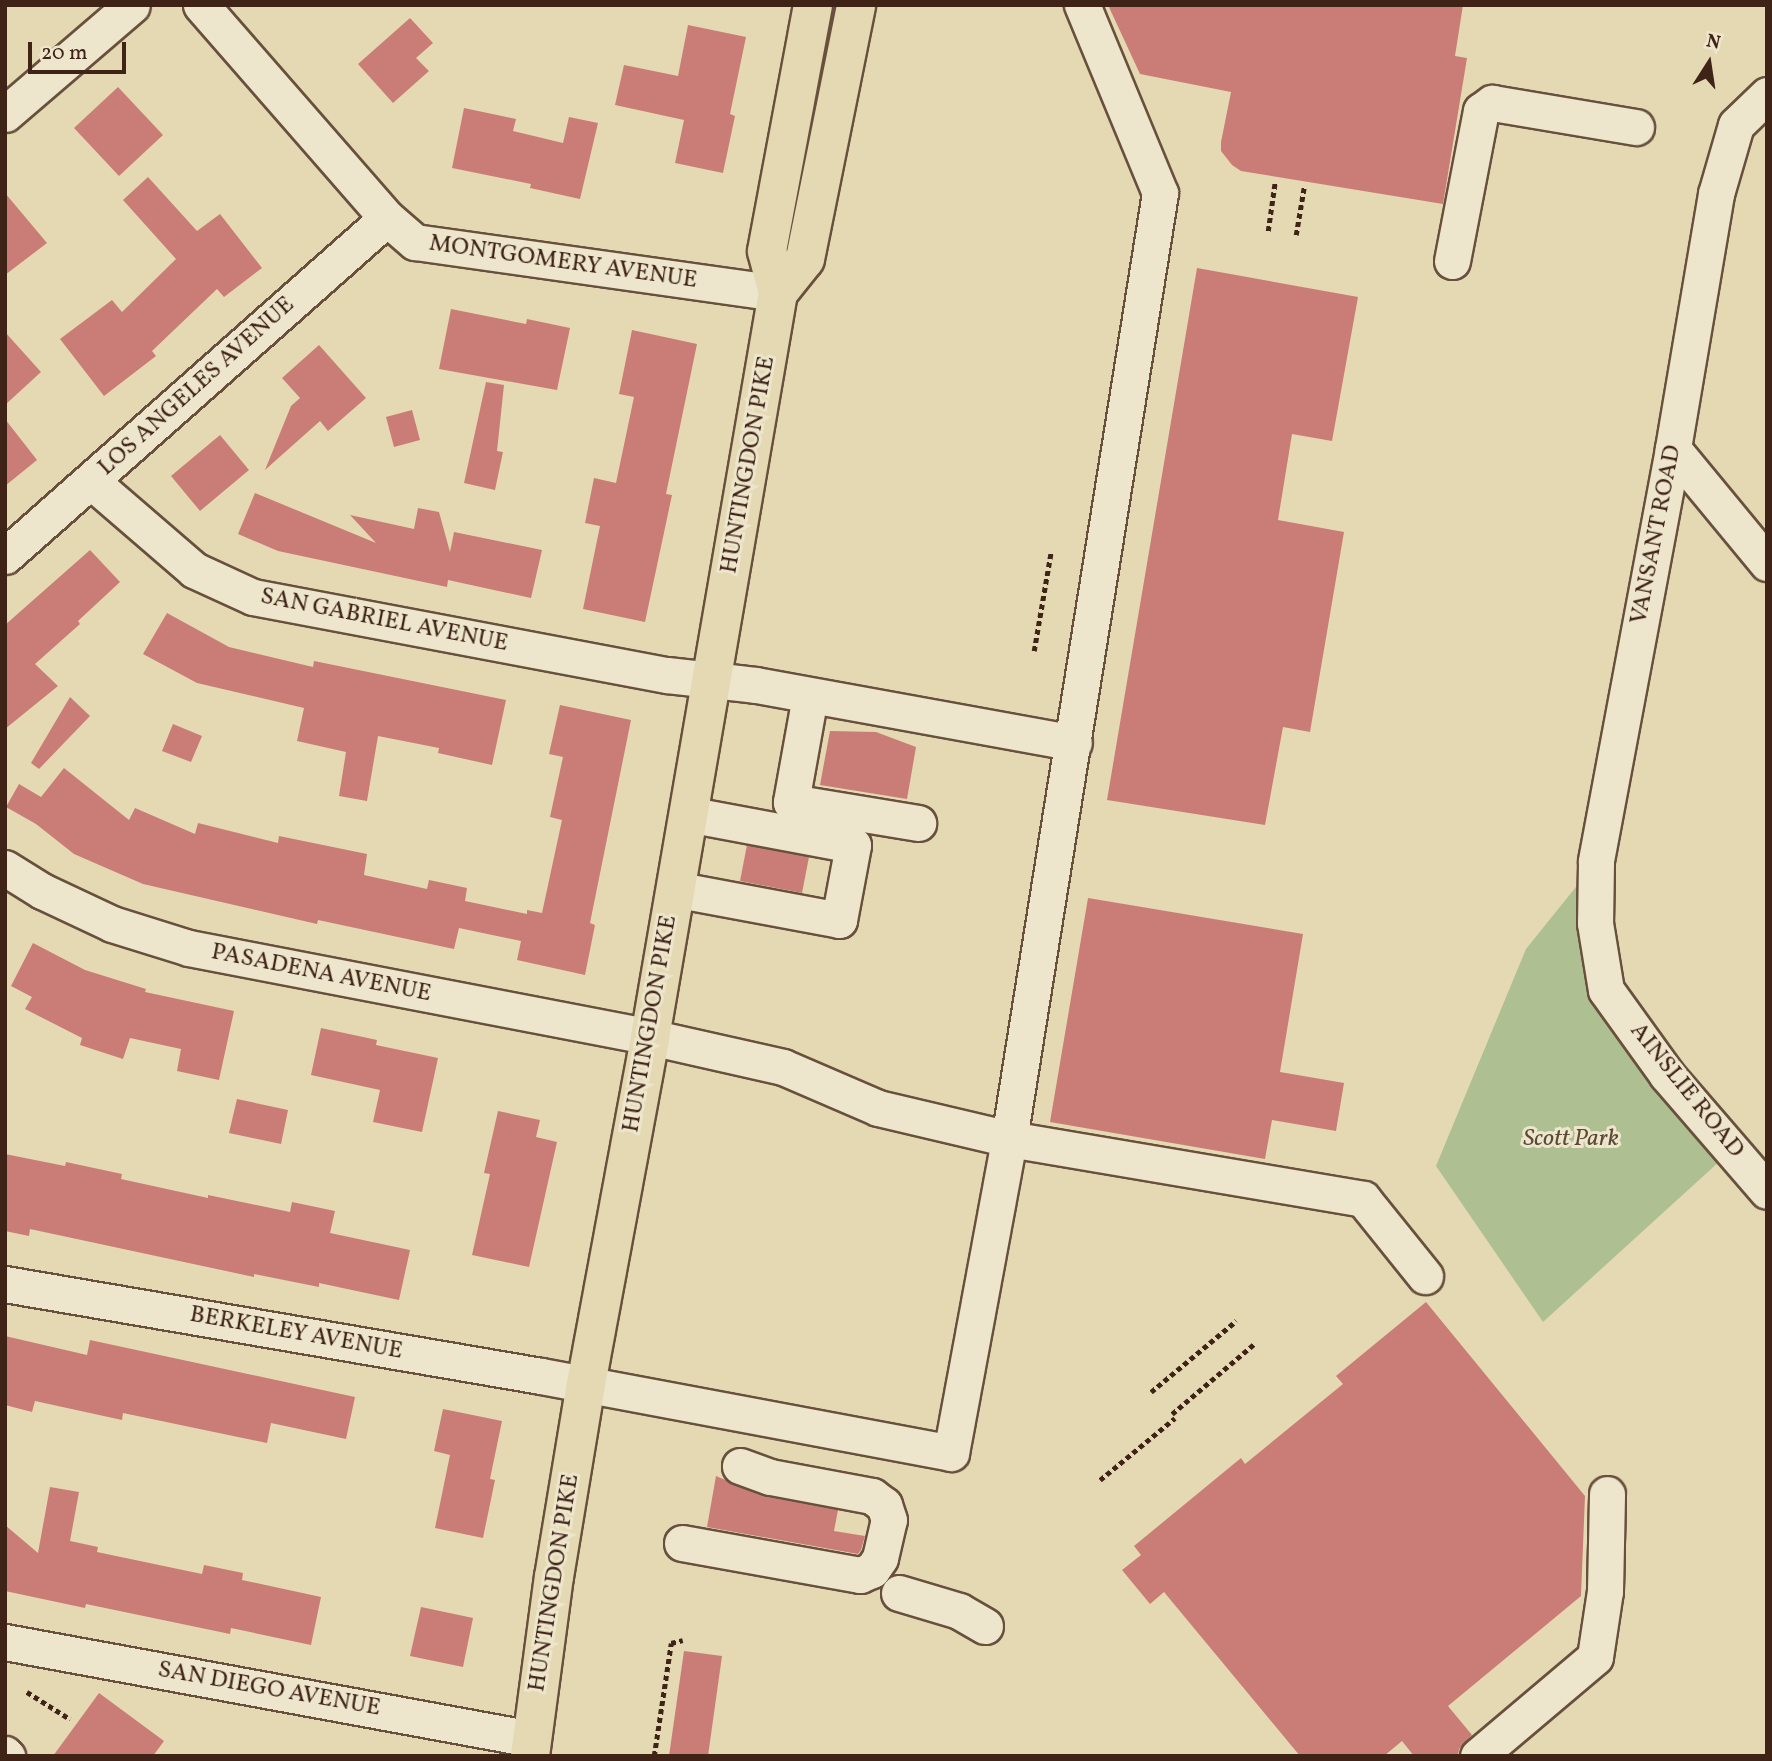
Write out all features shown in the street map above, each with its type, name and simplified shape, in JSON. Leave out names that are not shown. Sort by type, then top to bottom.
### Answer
[{"type":"main road","name":"HUNTINGDON PIKE","points":[[531,1747],[586,1384],[650,1037],[778,293],[766,251],[813,5]]},
{"type":"main road","name":"HUNTINGDON PIKE","points":[[778,293],[805,259],[856,5]]},
{"type":"street","points":[[5,114],[132,5]]},
{"type":"street","name":"MONTGOMERY AVENUE","points":[[201,5],[387,218],[415,242],[778,293]]},
{"type":"street","points":[[1009,1139],[1160,193],[1082,5]]},
{"type":"street","name":"VANSANT ROAD","points":[[1606,990],[1595,923],[1596,862],[1673,449],[1716,194],[1736,125],[1767,95]]},
{"type":"street","points":[[1452,261],[1481,111],[1492,103],[1636,127]]},
{"type":"street","name":"LOS ANGELES AVENUE","points":[[5,556],[387,218]]},
{"type":"street","points":[[1673,449],[1767,563]]},
{"type":"street","name":"SAN GABRIEL AVENUE","points":[[92,481],[194,570],[253,597],[712,682],[756,685],[1074,743]]},
{"type":"street","points":[[810,696],[791,802],[918,823]]},
{"type":"street","points":[[674,889],[839,920],[853,845],[688,814]]},
{"type":"street","name":"PASADENA AVENUE","points":[[5,868],[42,891],[112,924],[189,948],[650,1037],[783,1068],[877,1108],[1009,1139],[1363,1199],[1425,1276]]},
{"type":"street","name":"AINSLIE ROAD","points":[[1606,990],[1667,1075],[1767,1191]]},
{"type":"street","name":"BERKELEY AVENUE","points":[[5,1284],[586,1384],[951,1452],[1009,1139]]},
{"type":"street","points":[[682,1543],[860,1575],[872,1570],[880,1558],[889,1520],[884,1505],[872,1496],[770,1477],[740,1466]]},
{"type":"street","points":[[1478,1756],[1595,1657],[1605,1591],[1607,1494]]},
{"type":"street","points":[[899,1593],[958,1611],[985,1626]]},
{"type":"street","name":"SAN DIEGO AVENUE","points":[[5,1642],[531,1747]]},
{"type":"path","points":[[1268,230],[1275,182]]},
{"type":"path","points":[[1296,235],[1304,187]]},
{"type":"path","points":[[1034,651],[1051,552]]},
{"type":"path","points":[[1151,1392],[1236,1321]]},
{"type":"path","points":[[1100,1480],[1254,1344]]},
{"type":"path","points":[[654,1756],[671,1643],[683,1640]]},
{"type":"path","points":[[27,1692],[70,1719]]},
{"type":"green space","name":"Scott Park","points":[[1596,862],[1606,990],[1732,1150],[1543,1322],[1436,1166],[1526,949]]},
{"type":"building","points":[[1108,5],[1463,5],[1455,56],[1467,58],[1443,204],[1241,171],[1232,165],[1221,151],[1231,92],[1140,74]]},
{"type":"building","points":[[410,18],[433,43],[416,58],[429,71],[393,103],[358,64]]},
{"type":"building","points":[[688,25],[746,37],[730,114],[735,116],[723,173],[675,163],[684,120],[615,105],[624,65],[678,76]]},
{"type":"building","points":[[118,87],[163,135],[119,176],[74,128]]},
{"type":"building","points":[[464,108],[516,119],[513,131],[563,143],[569,117],[598,123],[580,199],[530,188],[531,184],[452,168]]},
{"type":"building","points":[[148,177],[197,231],[220,214],[262,268],[224,297],[217,289],[152,351],[156,356],[104,396],[60,339],[112,300],[122,312],[176,259],[123,200]]},
{"type":"building","points":[[5,193],[47,243],[5,275]]},
{"type":"building","points":[[1197,268],[1358,297],[1332,441],[1292,434],[1278,520],[1344,532],[1310,732],[1283,727],[1265,825],[1107,800]]},
{"type":"building","points":[[451,309],[526,324],[527,319],[570,328],[557,390],[439,369]]},
{"type":"building","points":[[632,330],[697,344],[666,494],[672,495],[645,622],[583,609],[600,526],[585,523],[594,478],[616,483],[634,397],[619,394]]},
{"type":"building","points":[[5,332],[41,372],[5,405]]},
{"type":"building","points":[[319,345],[366,398],[328,431],[320,421],[265,470],[291,406],[300,398],[282,378]]},
{"type":"building","points":[[486,382],[504,385],[497,451],[503,452],[495,490],[464,483]]},
{"type":"building","points":[[412,410],[420,440],[394,447],[386,417]]},
{"type":"building","points":[[5,419],[37,460],[5,486]]},
{"type":"building","points":[[220,435],[249,470],[200,511],[171,476]]},
{"type":"building","points":[[255,493],[376,543],[350,515],[414,529],[418,508],[439,512],[450,552],[454,532],[542,550],[531,598],[448,580],[447,587],[278,551],[238,534]]},
{"type":"building","points":[[90,550],[120,582],[78,621],[80,624],[35,664],[58,686],[5,729],[5,625]]},
{"type":"building","points":[[167,613],[229,647],[313,667],[314,661],[506,700],[492,765],[438,753],[439,748],[378,736],[367,801],[339,796],[346,752],[297,741],[304,708],[197,683],[143,654]]},
{"type":"building","points":[[70,697],[90,716],[39,769],[31,763]]},
{"type":"building","points":[[560,705],[631,720],[590,923],[595,925],[585,975],[517,960],[521,941],[459,928],[454,949],[318,920],[317,924],[143,884],[74,854],[36,824],[6,807],[19,784],[41,797],[64,768],[129,820],[135,808],[195,834],[198,823],[278,843],[279,836],[367,854],[364,875],[427,889],[429,880],[467,888],[465,901],[527,914],[527,910],[542,913],[562,820],[550,817],[563,757],[549,754]]},
{"type":"building","points":[[173,724],[202,736],[191,762],[162,751]]},
{"type":"building","points":[[830,731],[876,732],[916,747],[907,799],[820,785]]},
{"type":"building","points":[[747,845],[809,857],[802,893],[740,881]]},
{"type":"building","points":[[1088,898],[1303,934],[1280,1072],[1344,1083],[1336,1131],[1272,1120],[1265,1159],[1050,1122]]},
{"type":"building","points":[[33,943],[85,970],[146,989],[145,992],[234,1011],[219,1080],[177,1071],[181,1049],[130,1038],[123,1059],[80,1045],[82,1038],[25,1009],[32,997],[11,986]]},
{"type":"building","points":[[321,1028],[377,1040],[376,1045],[438,1058],[422,1132],[373,1122],[380,1090],[311,1075]]},
{"type":"building","points":[[237,1099],[288,1110],[281,1144],[229,1133]]},
{"type":"building","points":[[498,1111],[540,1120],[536,1137],[557,1142],[529,1267],[472,1255],[490,1174],[484,1173]]},
{"type":"building","points":[[5,1154],[65,1166],[66,1162],[122,1174],[121,1179],[208,1198],[208,1195],[290,1212],[292,1202],[335,1211],[330,1233],[410,1250],[399,1300],[319,1283],[319,1287],[254,1274],[254,1277],[30,1229],[29,1236],[5,1231]]},
{"type":"building","points":[[1426,1302],[1585,1496],[1581,1596],[1448,1706],[1472,1735],[1459,1749],[1458,1756],[1414,1756],[1402,1741],[1384,1756],[1300,1756],[1164,1592],[1150,1604],[1122,1570],[1141,1555],[1134,1546],[1241,1458],[1245,1464],[1343,1384],[1336,1376]]},
{"type":"building","points":[[5,1336],[87,1355],[90,1340],[355,1397],[346,1439],[271,1423],[267,1443],[123,1413],[122,1420],[35,1401],[32,1412],[5,1405]]},
{"type":"building","points":[[443,1409],[502,1421],[490,1479],[495,1480],[483,1538],[435,1528],[450,1455],[434,1451]]},
{"type":"building","points":[[716,1476],[763,1496],[838,1510],[834,1531],[865,1536],[861,1550],[858,1554],[707,1527]]},
{"type":"building","points":[[50,1487],[79,1492],[70,1541],[98,1547],[97,1552],[202,1574],[204,1565],[243,1573],[242,1580],[321,1597],[311,1645],[231,1628],[230,1634],[86,1604],[85,1608],[5,1591],[5,1525],[38,1553]]},
{"type":"building","points":[[421,1607],[473,1618],[463,1667],[410,1656]]},
{"type":"building","points":[[684,1651],[722,1656],[708,1756],[669,1756]]},
{"type":"building","points":[[99,1693],[164,1741],[153,1756],[53,1756]]}]
